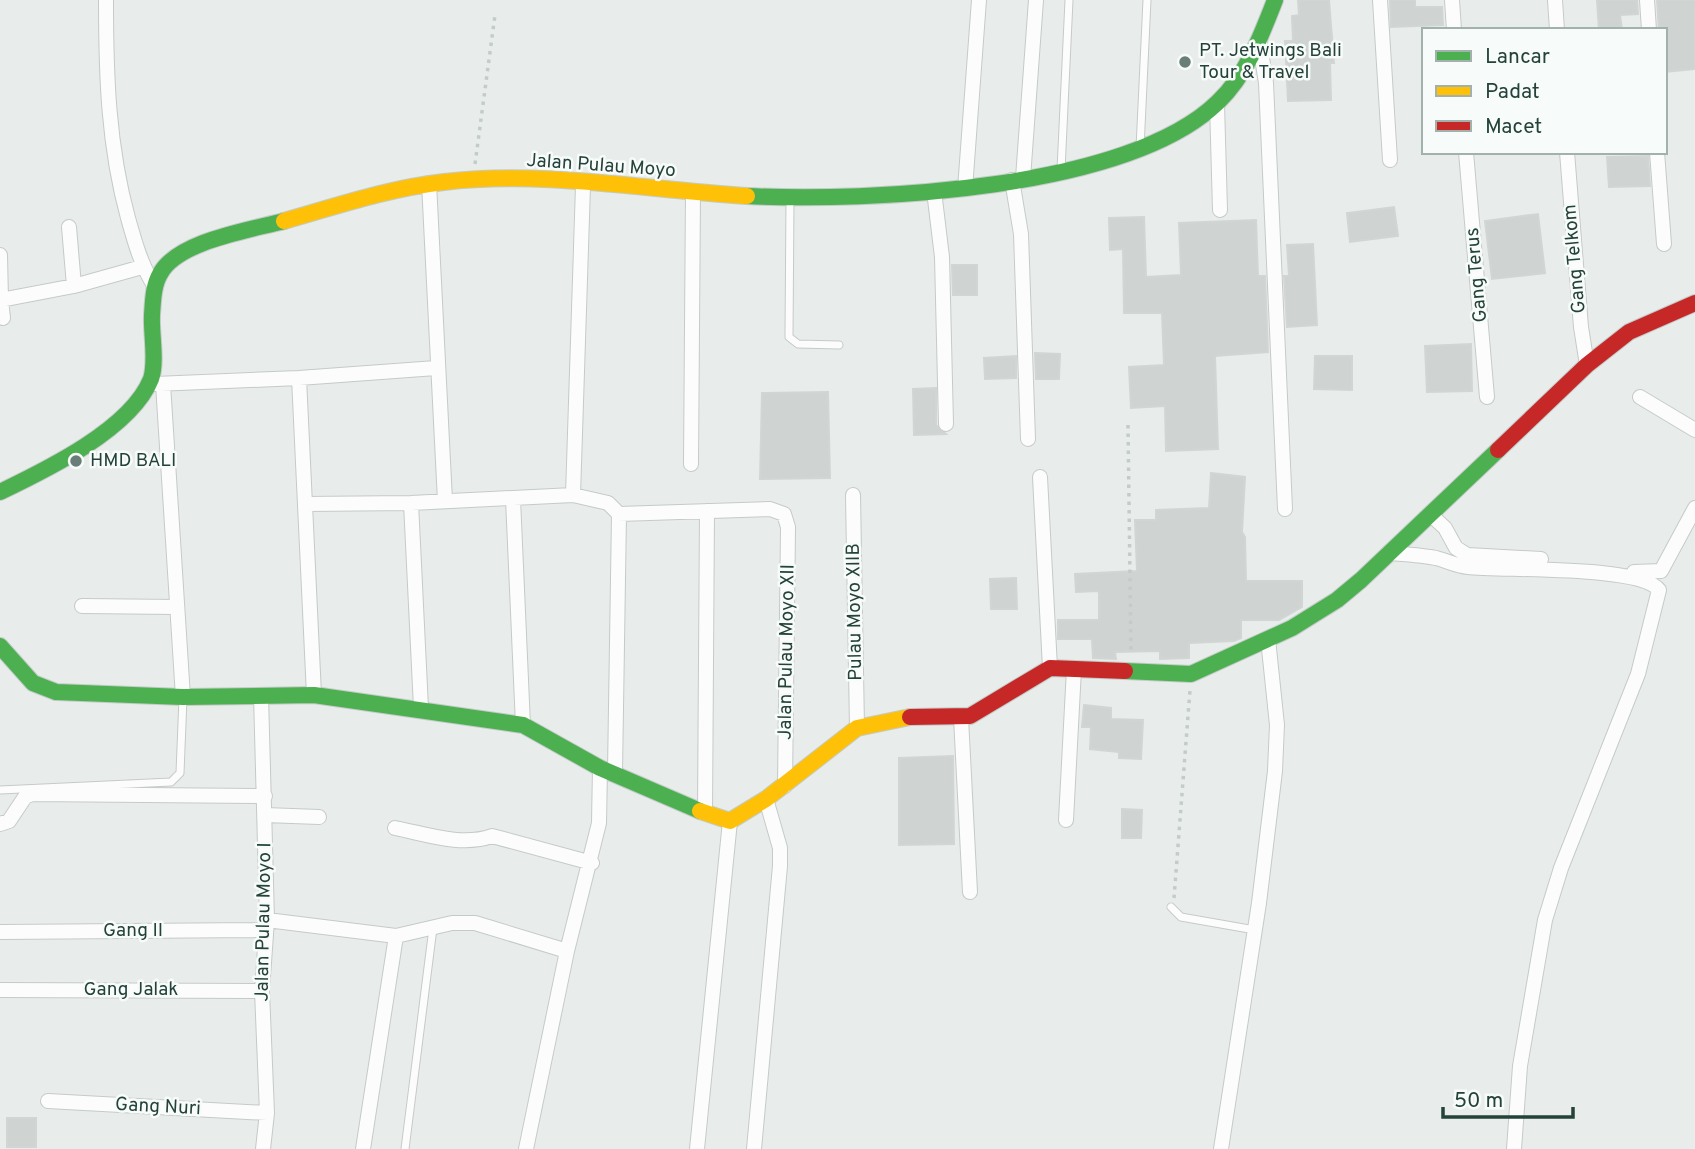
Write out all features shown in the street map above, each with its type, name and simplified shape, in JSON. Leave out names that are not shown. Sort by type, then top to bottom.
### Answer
[{"type":"street","points":[[106,0],[106,83],[118,181],[142,267],[155,287],[156,384],[183,697]]},
{"type":"street","points":[[965,189],[979,0]]},
{"type":"street","points":[[1028,439],[1017,179],[1036,0]]},
{"type":"street","name":"Jalan Pulau Moyo","points":[[155,287],[164,267],[211,243],[429,183],[472,180],[790,197],[871,197],[965,189],[1061,171],[1139,152],[1166,140],[1217,104],[1242,74],[1275,0]]},
{"type":"street","points":[[1380,0],[1390,160]]},
{"type":"street","points":[[1451,0],[1454,28]]},
{"type":"street","points":[[1555,0],[1557,28]]},
{"type":"street","points":[[1647,0],[1649,28]]},
{"type":"street","points":[[1259,39],[1266,83],[1285,509]]},
{"type":"street","points":[[1217,104],[1220,211]]},
{"type":"street","name":"Gang Terus","points":[[1466,154],[1488,397]]},
{"type":"street","name":"Gang Telkom","points":[[1567,154],[1580,315],[1587,365]]},
{"type":"street","points":[[1657,154],[1664,244]]},
{"type":"street","points":[[429,183],[436,368],[445,501]]},
{"type":"street","points":[[573,495],[583,186]]},
{"type":"street","points":[[934,191],[942,257],[946,424]]},
{"type":"street","points":[[691,464],[693,192]]},
{"type":"street","points":[[69,227],[74,286]]},
{"type":"street","points":[[0,255],[3,318]]},
{"type":"street","points":[[1,300],[74,286],[142,267]]},
{"type":"street","points":[[0,646],[33,683],[50,690],[83,695],[314,695],[523,724],[604,778],[730,821],[785,786],[858,728],[891,718],[961,726],[976,713],[1050,668],[1191,674],[1268,639],[1337,600],[1388,553],[1437,520],[1587,365],[1629,332],[1695,303]]},
{"type":"street","points":[[0,492],[72,452],[109,427],[156,384],[299,378],[436,368]]},
{"type":"street","points":[[299,378],[314,695]]},
{"type":"street","points":[[1640,397],[1695,430]]},
{"type":"street","points":[[1040,477],[1050,668]]},
{"type":"street","points":[[305,504],[411,503],[573,495],[608,503],[619,514],[708,511],[705,813]]},
{"type":"street","name":"Pulau Moyo XIIB","points":[[853,495],[858,728]]},
{"type":"street","points":[[513,499],[523,724]]},
{"type":"street","points":[[411,503],[421,708]]},
{"type":"street","points":[[1437,520],[1456,548],[1475,557],[1527,557],[1657,573],[1663,569],[1695,508]]},
{"type":"street","name":"Jalan Pulau Moyo XII","points":[[708,511],[770,509],[784,514],[787,519],[785,786]]},
{"type":"street","points":[[526,1149],[567,951],[592,863],[599,823],[619,514]]},
{"type":"street","points":[[1388,553],[1425,556],[1464,567],[1527,567],[1618,576],[1650,583],[1659,590],[1639,674],[1561,868],[1545,920],[1520,1066],[1514,1149]]},
{"type":"street","points":[[82,606],[177,607]]},
{"type":"street","points":[[1221,1149],[1255,930],[1275,771],[1277,724],[1268,639]]},
{"type":"street","points":[[1066,820],[1074,669]]},
{"type":"street","name":"Jalan Pulau Moyo I","points":[[261,695],[266,925],[262,990],[267,1113],[263,1149]]},
{"type":"street","points":[[961,726],[970,892]]},
{"type":"street","points":[[0,824],[9,821],[25,797],[32,794],[265,796]]},
{"type":"street","points":[[754,1149],[780,866],[780,848],[766,799]]},
{"type":"street","points":[[265,815],[319,817]]},
{"type":"street","points":[[697,1149],[730,821]]},
{"type":"street","points":[[395,828],[461,841],[478,841],[492,836],[592,863]]},
{"type":"street","name":"Gang II","points":[[0,932],[266,925],[396,936],[452,923],[475,923],[567,951]]},
{"type":"street","points":[[363,1149],[396,936]]},
{"type":"street","name":"Gang Jalak","points":[[0,990],[262,990]]},
{"type":"street","name":"Gang Nuri","points":[[48,1101],[267,1113]]},
{"type":"lane","points":[[1061,171],[1069,0]]},
{"type":"lane","points":[[1139,152],[1147,0]]},
{"type":"lane","points":[[790,197],[789,337],[798,344],[839,345]]},
{"type":"lane","points":[[0,790],[171,782],[180,773],[183,697]]},
{"type":"lane","points":[[1171,907],[1181,917],[1255,930]]},
{"type":"lane","points":[[405,1149],[433,928]]},
{"type":"path","points":[[472,180],[495,15]]},
{"type":"path","points":[[1128,425],[1132,673]]},
{"type":"path","points":[[1171,907],[1191,674]]},
{"type":"building","points":[[1298,0],[1329,0],[1334,63],[1330,63],[1331,100],[1288,101],[1285,41],[1293,41],[1292,16],[1299,15]]},
{"type":"building","points":[[1390,0],[1415,0],[1415,7],[1442,7],[1443,25],[1391,27]]},
{"type":"building","points":[[1597,0],[1637,0],[1638,14],[1620,15],[1622,28],[1599,28]]},
{"type":"building","points":[[1657,0],[1695,0],[1695,69],[1667,72],[1667,28],[1659,28]]},
{"type":"building","points":[[1648,156],[1650,186],[1609,187],[1607,157]]},
{"type":"building","points":[[1394,207],[1398,236],[1350,242],[1347,213]]},
{"type":"building","points":[[1538,214],[1545,273],[1492,279],[1485,221]]},
{"type":"building","points":[[1144,217],[1146,277],[1181,275],[1179,223],[1256,220],[1258,276],[1265,276],[1268,352],[1215,356],[1218,449],[1166,451],[1165,406],[1131,408],[1129,367],[1164,365],[1162,313],[1124,313],[1123,249],[1110,250],[1109,218]]},
{"type":"building","points":[[1313,244],[1317,325],[1287,327],[1284,276],[1289,276],[1287,245]]},
{"type":"building","points":[[952,265],[977,265],[977,295],[953,295]]},
{"type":"building","points":[[1471,344],[1472,391],[1427,392],[1425,346]]},
{"type":"building","points":[[1035,353],[1060,354],[1059,379],[1036,379]]},
{"type":"building","points":[[1016,356],[1016,378],[985,379],[984,358]]},
{"type":"building","points":[[1315,356],[1352,356],[1352,390],[1314,389]]},
{"type":"building","points":[[936,388],[936,425],[946,434],[914,435],[913,389]]},
{"type":"building","points":[[828,392],[830,478],[760,479],[762,393]]},
{"type":"building","points":[[1211,473],[1245,477],[1242,532],[1245,537],[1246,581],[1302,581],[1302,607],[1279,620],[1241,620],[1241,638],[1234,641],[1189,643],[1189,658],[1160,659],[1160,651],[1115,652],[1116,659],[1093,658],[1092,639],[1058,639],[1058,620],[1099,620],[1099,591],[1076,592],[1075,574],[1137,571],[1135,520],[1156,520],[1156,510],[1209,508]]},
{"type":"building","points":[[1016,578],[1017,609],[991,609],[990,579]]},
{"type":"building","points":[[1084,705],[1111,708],[1111,719],[1143,720],[1141,759],[1119,758],[1119,752],[1090,749],[1091,727],[1082,727]]},
{"type":"building","points":[[953,756],[954,844],[899,845],[899,758]]},
{"type":"building","points":[[1122,809],[1142,810],[1141,838],[1122,838]]},
{"type":"building","points":[[7,1118],[36,1118],[36,1147],[7,1147]]},
{"type":"traffic: fast","points":[[747,196],[859,196],[926,192],[995,184],[1062,172],[1124,155],[1177,132],[1218,102],[1245,67],[1275,0]]},
{"type":"traffic: fast","points":[[0,492],[85,446],[107,431],[141,397],[153,372],[152,315],[155,289],[160,274],[169,263],[182,253],[216,238],[284,221]]},
{"type":"traffic: fast","points":[[1125,671],[1191,674],[1292,628],[1337,600],[1361,580],[1498,450]]},
{"type":"traffic: fast","points":[[0,646],[33,683],[56,692],[183,697],[314,695],[523,725],[600,768],[700,811]]},
{"type":"traffic: slow","points":[[284,221],[404,189],[481,179],[595,182],[747,196]]},
{"type":"traffic: slow","points":[[700,811],[730,821],[766,799],[857,728],[910,717]]},
{"type":"traffic: jam","points":[[1498,450],[1587,365],[1629,332],[1695,303]]},
{"type":"traffic: jam","points":[[910,717],[970,716],[1050,668],[1125,671]]},
{"type":"place","name":"PT. Jetwings Bali Tour & Travel","points":[[1185,62]]},
{"type":"place","name":"HMD BALI","points":[[76,461]]}]
